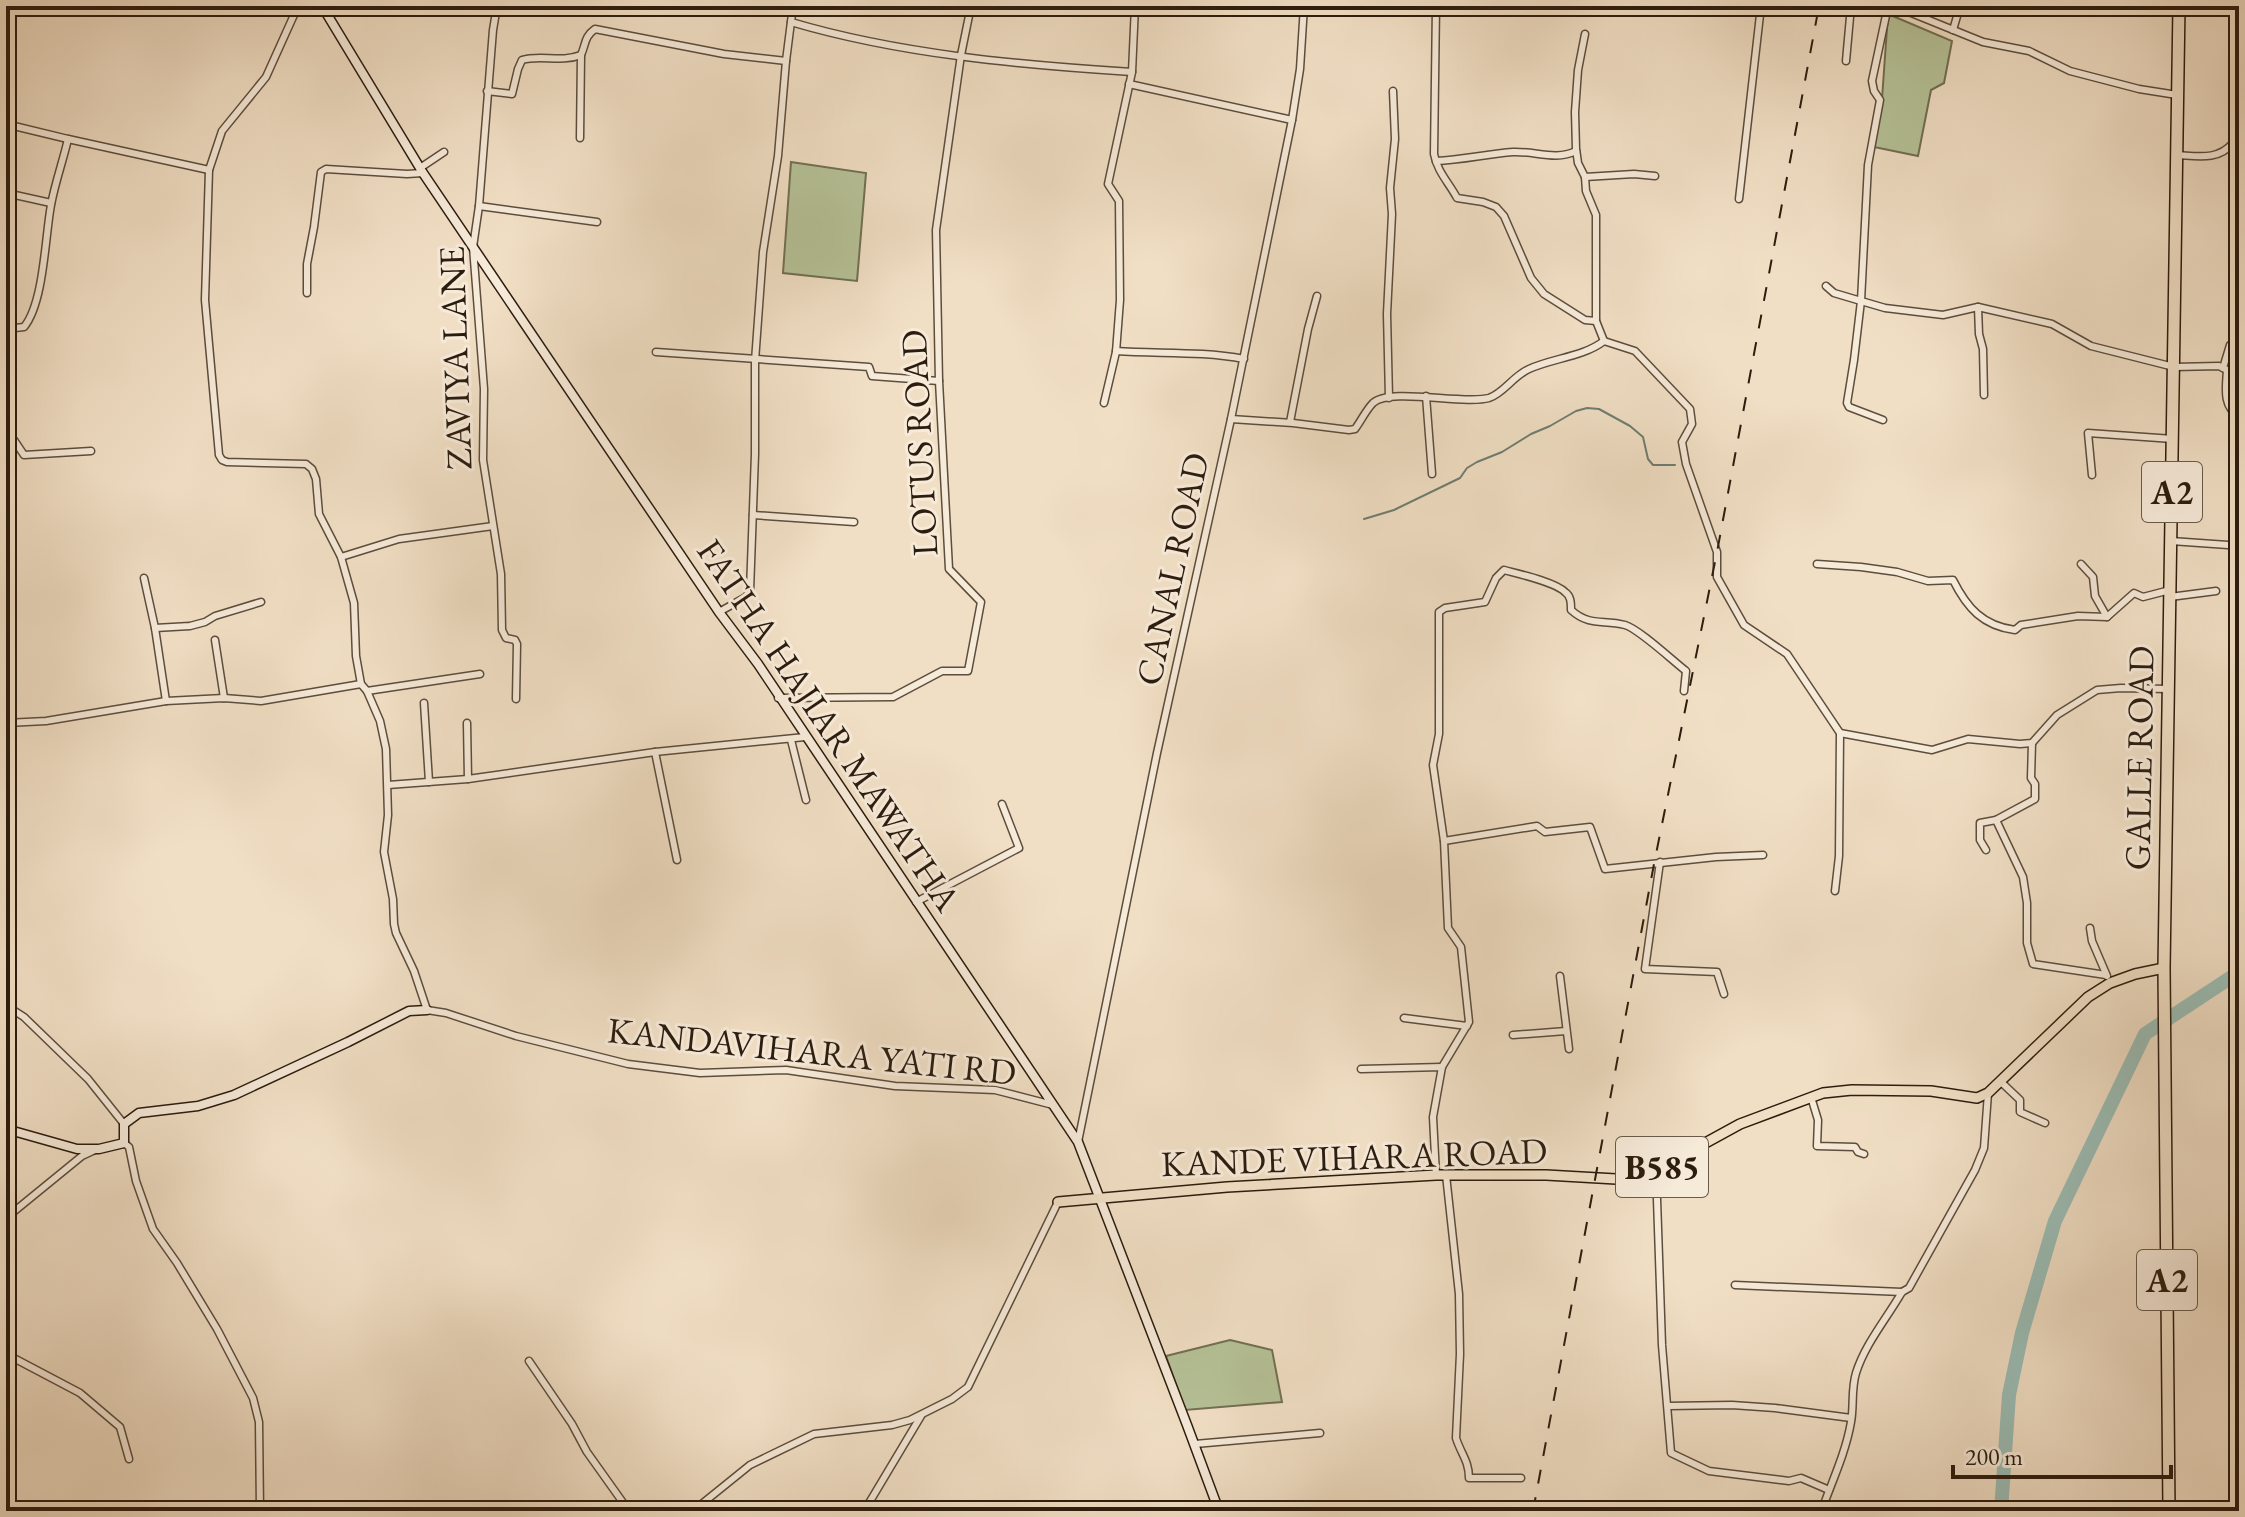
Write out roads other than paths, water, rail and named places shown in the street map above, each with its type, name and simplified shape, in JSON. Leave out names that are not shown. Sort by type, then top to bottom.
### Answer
[{"type":"highway","name":"GALLE ROAD","points":[[2169,1511],[2164,973],[2179,6]]},
{"type":"main road","points":[[1988,1093],[2108,979],[2164,973]]},
{"type":"main road","name":"KANDE VIHARA ROAD","points":[[1058,1202],[1227,1187],[1441,1175],[1616,1179],[1656,1170],[1740,1124],[1823,1093],[1852,1090],[1931,1091],[1977,1098],[1988,1093]]},
{"type":"street","points":[[137,6],[151,11]]},
{"type":"street","points":[[124,1124],[139,1113],[198,1106],[234,1095],[409,1011],[427,1010],[394,924],[393,899],[384,852],[388,815],[386,749],[380,721],[361,684],[356,656],[354,603],[341,557],[319,514],[316,479],[306,464],[227,462],[219,455],[205,300],[209,170],[222,131],[266,77],[298,6]]},
{"type":"street","name":"FATHA HAJIAR MAWATHA","points":[[322,6],[473,247],[719,612],[758,664],[1078,1142],[1219,1511]]},
{"type":"street","name":"ZAVIYA LANE","points":[[497,6],[473,247],[484,389],[483,460],[501,574],[502,630],[506,638],[515,640],[517,644],[516,699]]},
{"type":"street","points":[[719,612],[746,597],[750,591],[755,361],[763,252],[778,156],[793,6]]},
{"type":"street","name":"LOTUS ROAD","points":[[778,698],[893,697],[942,671],[968,671],[981,602],[949,569],[939,381],[936,230],[971,6]]},
{"type":"street","points":[[1104,403],[1116,351],[1120,300],[1119,201],[1108,184],[1132,72],[1135,6]]},
{"type":"street","name":"CANAL ROAD","points":[[1078,1142],[1292,120],[1300,69],[1304,6]]},
{"type":"street","points":[[1436,6],[1436,161],[1439,171],[1457,198],[1483,202],[1496,207],[1504,216],[1531,278],[1544,294],[1585,320],[1596,321]]},
{"type":"street","points":[[1739,199],[1761,6]]},
{"type":"street","points":[[1846,61],[1851,6]]},
{"type":"street","points":[[1883,420],[1849,407],[1847,403],[1861,301],[1868,165],[1880,100],[1872,81],[1888,6]]},
{"type":"street","points":[[1894,6],[1983,42],[2029,51],[2070,71],[2139,89],[2177,95]]},
{"type":"street","points":[[1953,30],[1960,6]]},
{"type":"street","points":[[791,22],[838,36],[961,55],[1045,67],[1132,72]]},
{"type":"street","points":[[580,138],[581,55],[583,43],[595,29],[724,54],[786,61]]},
{"type":"street","points":[[1585,34],[1578,70],[1576,151],[1596,215],[1596,321],[1604,341]]},
{"type":"street","points":[[487,91],[512,94],[522,60],[581,55]]},
{"type":"street","points":[[1129,84],[1292,120]]},
{"type":"street","points":[[1389,398],[1387,314],[1392,214],[1390,188],[1395,139],[1393,91]]},
{"type":"street","points":[[6,121],[14,126],[209,170]]},
{"type":"street","points":[[6,329],[24,327],[31,319],[39,288],[51,203],[68,139]]},
{"type":"street","points":[[2177,155],[2216,156],[2239,142]]},
{"type":"street","points":[[1436,161],[1512,152],[1552,157],[1566,156],[1576,151]]},
{"type":"street","points":[[307,293],[307,264],[318,185],[323,170],[407,174],[422,170],[444,152]]},
{"type":"street","points":[[1585,177],[1655,176]]},
{"type":"street","points":[[6,193],[51,203]]},
{"type":"street","points":[[479,206],[597,222]]},
{"type":"street","points":[[1826,286],[1834,293],[1885,308],[1943,315],[1978,307],[2052,324],[2091,346],[2174,367],[2223,368],[2227,370],[2228,406],[2239,416]]},
{"type":"street","points":[[1290,422],[1317,296]]},
{"type":"street","points":[[1978,307],[1984,395]]},
{"type":"street","points":[[2223,368],[2230,345],[2239,339]]},
{"type":"street","points":[[1231,419],[1355,429],[1373,403],[1382,398],[1490,397],[1530,368],[1604,341],[1635,351],[1690,409],[1692,424],[1682,442],[1686,464],[1717,552],[1717,577],[1744,625],[1787,654],[1840,733],[1839,856],[1835,891]]},
{"type":"street","points":[[1116,351],[1209,353],[1244,359]]},
{"type":"street","points":[[656,352],[869,367],[872,376],[939,381]]},
{"type":"street","points":[[1426,396],[1432,474]]},
{"type":"street","points":[[2092,475],[2088,433],[2173,439]]},
{"type":"street","points":[[6,442],[14,440],[24,455],[91,451]]},
{"type":"street","points":[[753,515],[854,522]]},
{"type":"street","points":[[341,557],[399,539],[493,526]]},
{"type":"street","points":[[2171,541],[2228,545]]},
{"type":"street","points":[[1817,564],[1861,567],[1928,581],[1953,580],[1962,597],[1984,620],[1997,627],[2015,630],[2021,625],[2078,616],[2107,617],[2134,593],[2143,597],[2216,591]]},
{"type":"street","points":[[2081,564],[2093,577],[2095,596],[2107,617]]},
{"type":"street","points":[[1521,1478],[1469,1478],[1469,1464],[1456,1438],[1459,1294],[1433,1117],[1442,1067],[1469,1022],[1461,947],[1448,928],[1444,841],[1433,765],[1439,734],[1439,612],[1445,608],[1485,602],[1496,578],[1504,570],[1564,590],[1570,598],[1571,610],[1579,617],[1628,626],[1686,671],[1684,691]]},
{"type":"street","points":[[144,578],[166,701]]},
{"type":"street","points":[[155,628],[190,626],[261,602]]},
{"type":"street","points":[[215,640],[224,698]]},
{"type":"street","points":[[367,691],[480,674]]},
{"type":"street","points":[[6,723],[46,721],[166,701],[224,698],[261,701],[361,684]]},
{"type":"street","points":[[1986,850],[1980,840],[1980,823],[1996,820],[2035,799],[2035,784],[2031,778],[2032,743],[2057,715],[2097,690],[2168,689]]},
{"type":"street","points":[[424,703],[429,782]]},
{"type":"street","points":[[467,723],[468,779]]},
{"type":"street","points":[[1840,733],[1932,750],[1968,739],[2032,743]]},
{"type":"street","points":[[388,785],[468,779],[655,752],[805,737]]},
{"type":"street","points":[[791,740],[806,800]]},
{"type":"street","points":[[655,752],[677,860]]},
{"type":"street","points":[[916,902],[1019,848],[1002,804]]},
{"type":"street","points":[[1996,820],[2023,877],[2027,903],[2027,943],[2033,964],[2108,979]]},
{"type":"street","points":[[1444,841],[1537,826],[1545,832],[1590,827],[1605,869],[1763,855]]},
{"type":"street","points":[[1660,862],[1645,969],[1717,972],[1724,994]]},
{"type":"street","points":[[2090,928],[2092,941],[2108,979]]},
{"type":"street","points":[[1560,976],[1569,1049]]},
{"type":"street","points":[[6,1002],[88,1079],[124,1124],[124,1143]]},
{"type":"street","name":"KANDAVIHARA YATI RD","points":[[427,1010],[628,1064],[700,1073],[786,1070],[895,1086],[995,1090],[1053,1105]]},
{"type":"street","points":[[1404,1018],[1467,1026]]},
{"type":"street","points":[[1513,1035],[1566,1031]]},
{"type":"street","points":[[1361,1069],[1442,1067]]},
{"type":"street","points":[[2000,1081],[2020,1100],[2020,1112],[2045,1123]]},
{"type":"street","points":[[1823,1511],[1844,1453],[1857,1370],[1902,1292],[1909,1288],[1975,1170],[1984,1148],[1988,1093]]},
{"type":"street","points":[[1811,1097],[1818,1120],[1817,1146],[1855,1147],[1864,1154]]},
{"type":"street","points":[[6,1129],[77,1149],[99,1149]]},
{"type":"street","points":[[6,1218],[82,1156],[124,1143]]},
{"type":"street","points":[[124,1143],[129,1147],[136,1181],[153,1229],[217,1329],[253,1398],[259,1422],[260,1511]]},
{"type":"street","points":[[1656,1170],[1661,1330],[1671,1453],[1709,1471],[1789,1481],[1801,1478],[1829,1490]]},
{"type":"street","points":[[693,1511],[750,1465],[814,1434],[910,1420],[952,1399],[968,1387],[1058,1202]]},
{"type":"street","points":[[1735,1285],[1902,1292]]},
{"type":"street","points":[[6,1354],[80,1393],[120,1427],[129,1459]]},
{"type":"street","points":[[529,1361],[629,1511]]},
{"type":"street","points":[[1668,1406],[1732,1405],[1851,1418]]},
{"type":"street","points":[[862,1511],[923,1413]]},
{"type":"street","points":[[1195,1444],[1320,1433]]},
{"type":"waterway","points":[[1364,519],[1394,510],[1460,478],[1467,468],[1477,462],[1587,408],[1599,409],[1643,437],[1648,459],[1653,465],[1675,465]]},
{"type":"waterway","points":[[2001,1511],[2009,1395],[2022,1333],[2055,1221],[2145,1034],[2239,972]]},
{"type":"railway","points":[[1533,1511],[1819,6]]}]
